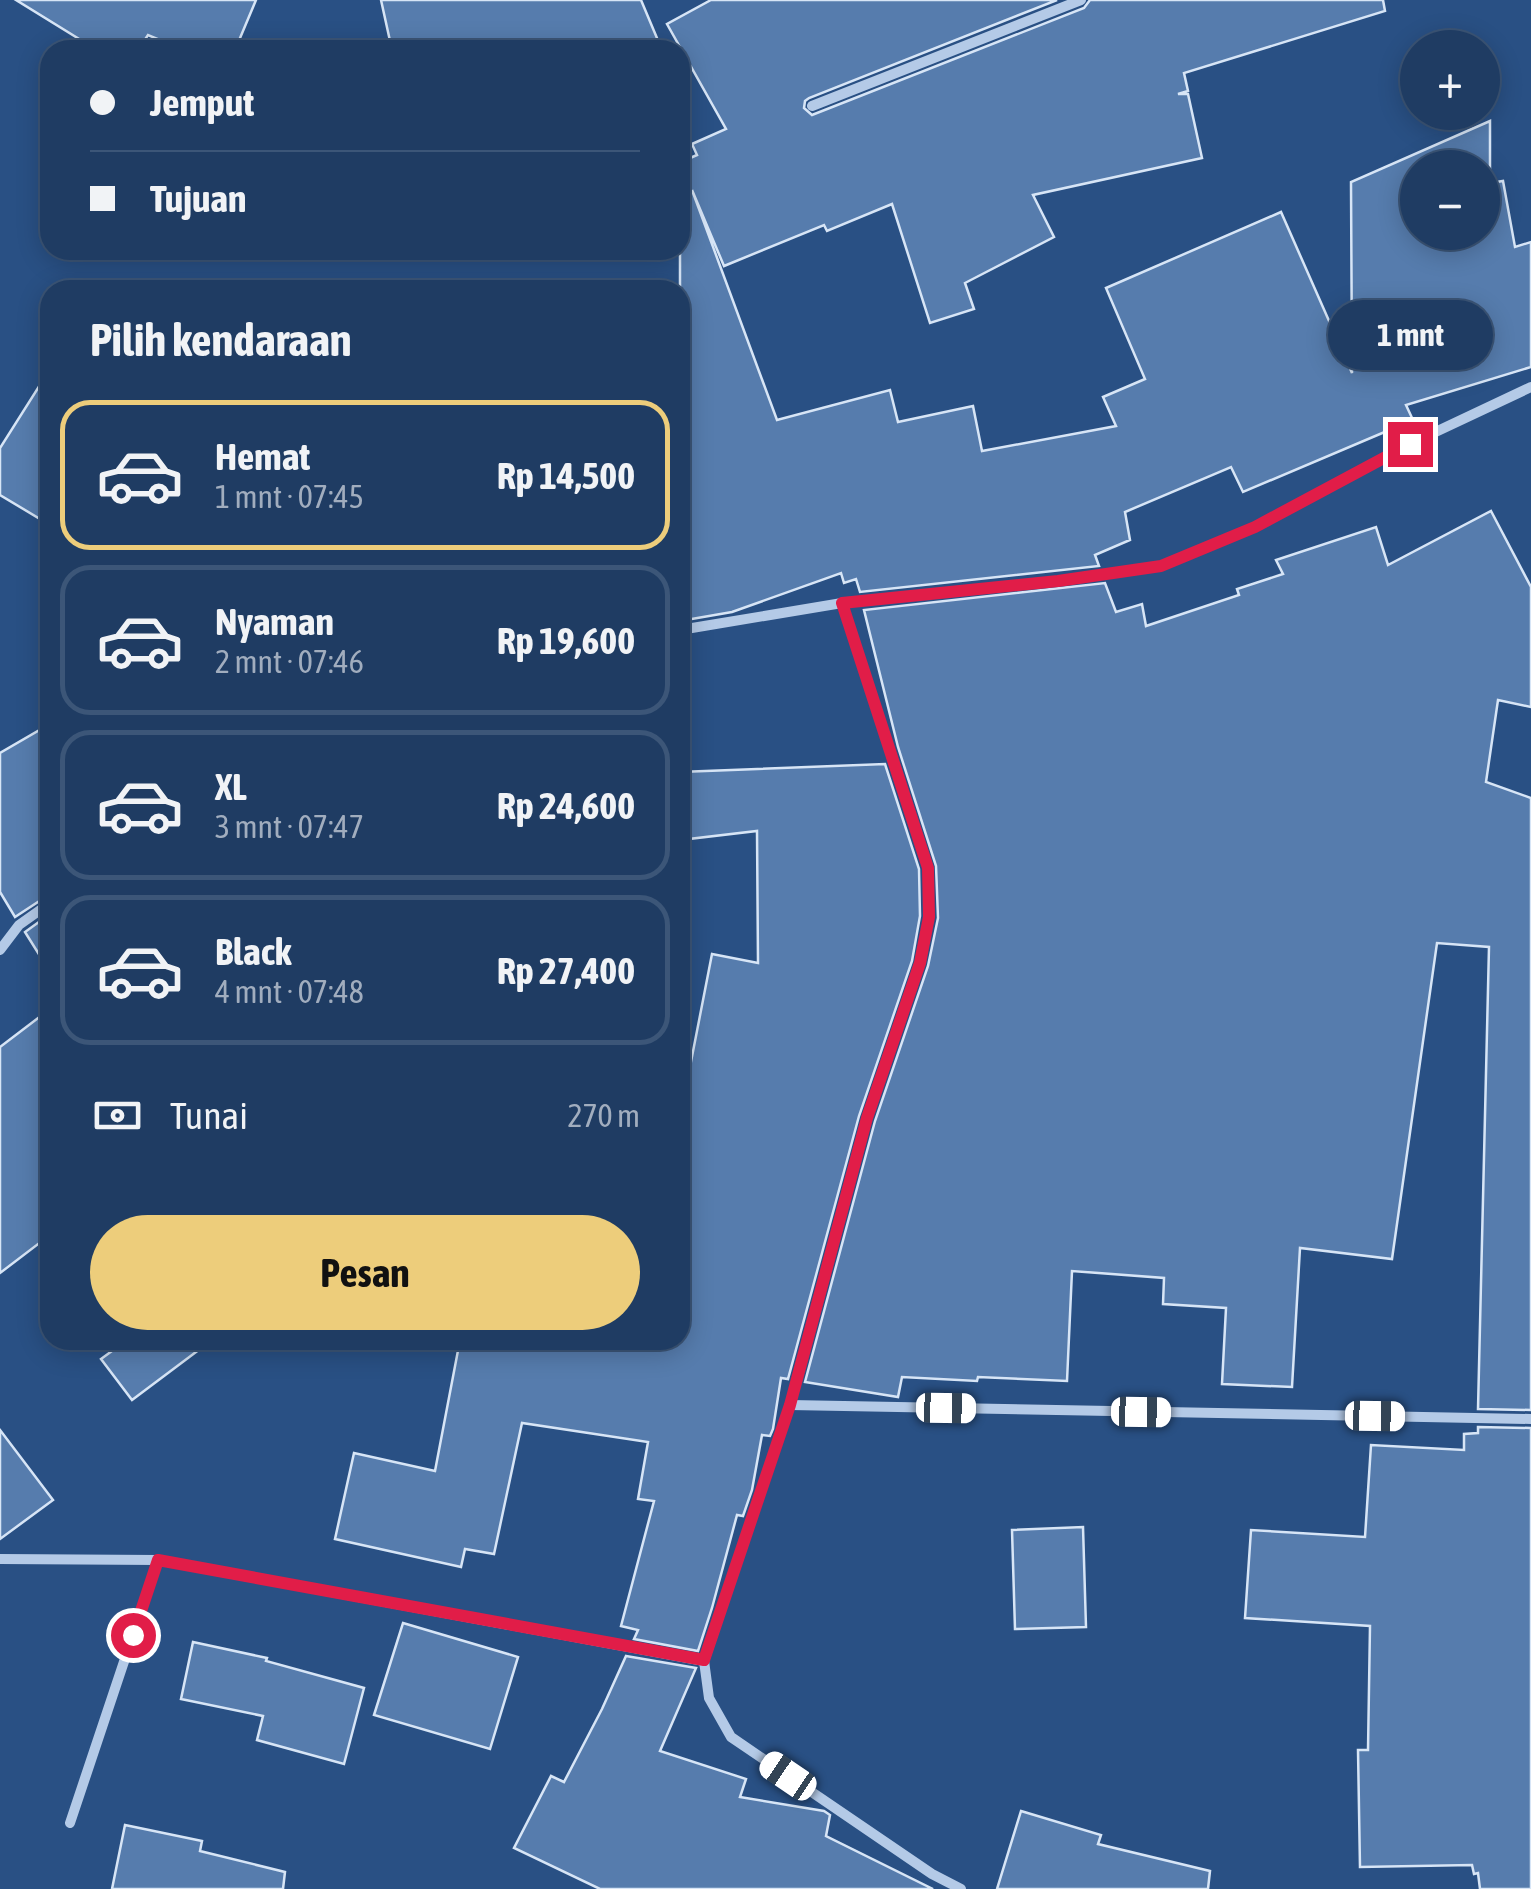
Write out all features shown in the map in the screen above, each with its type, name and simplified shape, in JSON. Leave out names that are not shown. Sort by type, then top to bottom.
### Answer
[{"type":"street","points":[[812,106],[1082,0]]},
{"type":"street","points":[[690,628],[842,603],[1058,581],[1161,566],[1255,527],[1410,444],[1531,387]]},
{"type":"street","points":[[842,603],[928,868],[929,917],[920,963],[867,1118],[790,1405],[704,1660],[709,1698],[731,1737],[932,1874],[961,1889]]},
{"type":"street","points":[[0,950],[20,925],[40,910]]},
{"type":"street","points":[[790,1405],[1531,1419]]},
{"type":"street","points":[[0,1559],[158,1560],[704,1660]]},
{"type":"street","points":[[70,1822],[158,1560]]},
{"type":"building","points":[[16,0],[256,0],[239,40],[160,40],[148,35],[145,40],[81,40]]},
{"type":"building","points":[[381,0],[641,0],[658,40],[390,40]]},
{"type":"building","points":[[711,0],[1057,0],[809,98],[804,108],[812,115],[1084,8],[1090,0],[1383,0],[1385,11],[1184,73],[1188,91],[1178,94],[1188,94],[1202,158],[1033,195],[1054,237],[965,283],[974,309],[930,323],[892,204],[827,231],[824,225],[724,266],[692,190],[777,420],[890,390],[898,422],[973,406],[982,451],[1116,426],[1103,397],[1145,379],[1106,288],[1281,212],[1352,373],[1351,182],[1400,160],[1400,250],[1500,250],[1503,181],[1515,247],[1531,242],[1531,367],[1406,405],[1413,420],[1243,492],[1231,467],[1125,512],[1130,540],[1095,555],[1099,566],[860,592],[856,579],[844,583],[841,573],[732,612],[690,619],[690,280],[680,280],[680,260],[690,260],[690,158],[697,155],[692,144],[726,129],[690,65],[690,40],[676,40],[667,24]]},
{"type":"building","points":[[1469,130],[1490,130],[1490,150],[1424,150]]},
{"type":"building","points":[[40,385],[40,519],[0,495],[0,448]]},
{"type":"building","points":[[1491,511],[1531,587],[1531,707],[1498,700],[1486,782],[1531,798],[1531,1410],[1478,1409],[1489,947],[1437,943],[1392,1259],[1300,1248],[1292,1387],[1222,1384],[1226,1308],[1163,1304],[1164,1278],[1072,1271],[1067,1381],[902,1377],[898,1397],[805,1382],[875,1121],[928,966],[938,918],[936,866],[898,747],[864,610],[1105,583],[1116,612],[1142,604],[1146,626],[1239,595],[1237,589],[1283,574],[1276,560],[1376,527],[1388,565]]},
{"type":"building","points":[[40,730],[40,901],[15,917],[0,892],[0,753]]},
{"type":"building","points":[[885,764],[919,869],[920,916],[912,961],[859,1116],[788,1379],[781,1378],[773,1429],[770,1436],[762,1435],[752,1490],[743,1516],[737,1515],[698,1651],[634,1639],[638,1630],[621,1626],[654,1501],[638,1499],[648,1442],[522,1423],[494,1554],[465,1549],[461,1567],[335,1539],[354,1453],[435,1471],[458,1350],[690,1350],[690,1067],[712,954],[758,963],[757,831],[690,839],[690,772]]},
{"type":"building","points":[[40,921],[40,956],[25,932]]},
{"type":"building","points":[[40,1017],[40,1243],[0,1273],[0,1047]]},
{"type":"building","points":[[113,1350],[199,1350],[132,1400],[101,1359]]},
{"type":"building","points":[[1478,1427],[1531,1428],[1531,1889],[1480,1889],[1478,1873],[1474,1874],[1472,1865],[1360,1867],[1358,1750],[1368,1750],[1370,1626],[1245,1618],[1251,1530],[1365,1537],[1371,1445],[1464,1450],[1464,1434],[1478,1433]]},
{"type":"building","points":[[0,1430],[53,1500],[0,1539]]},
{"type":"building","points":[[1083,1527],[1086,1627],[1015,1629],[1012,1530]]},
{"type":"building","points":[[403,1623],[518,1657],[490,1749],[374,1715]]},
{"type":"building","points":[[193,1642],[267,1658],[266,1661],[364,1688],[344,1764],[257,1740],[263,1716],[181,1699]]},
{"type":"building","points":[[626,1656],[696,1668],[660,1751],[746,1779],[740,1797],[824,1811],[830,1815],[826,1836],[933,1889],[600,1889],[514,1848],[551,1776],[564,1782]]},
{"type":"building","points":[[1021,1811],[1101,1835],[1098,1844],[1210,1871],[1208,1889],[997,1889]]},
{"type":"building","points":[[125,1825],[202,1841],[200,1851],[285,1872],[283,1889],[112,1889]]},
{"type":"route","points":[[133,1635],[158,1560],[704,1660],[790,1405],[867,1118],[920,963],[929,917],[928,868],[842,603],[1058,581],[1161,566],[1255,527],[1410,444]]}]
